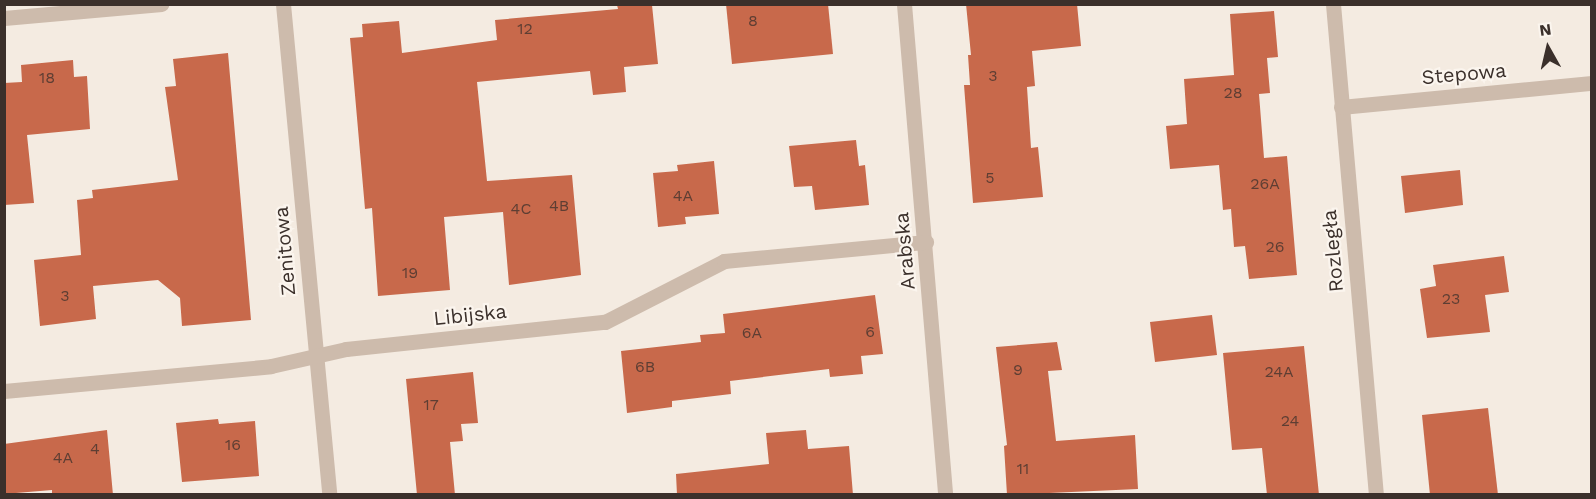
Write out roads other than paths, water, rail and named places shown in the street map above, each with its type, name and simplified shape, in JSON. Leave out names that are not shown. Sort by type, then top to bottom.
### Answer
[{"type":"street","points":[[4,18],[161,4]]},
{"type":"street","name":"Zenitowa","points":[[283,4],[329,495]]},
{"type":"street","name":"Arabska","points":[[904,4],[926,242],[945,495]]},
{"type":"street","name":"Rozległa","points":[[1333,4],[1376,495]]},
{"type":"street","name":"Stepowa","points":[[1341,107],[1592,83]]},
{"type":"street","name":"Libijska","points":[[4,391],[271,366],[316,355],[605,322],[724,261],[926,242]]}]
